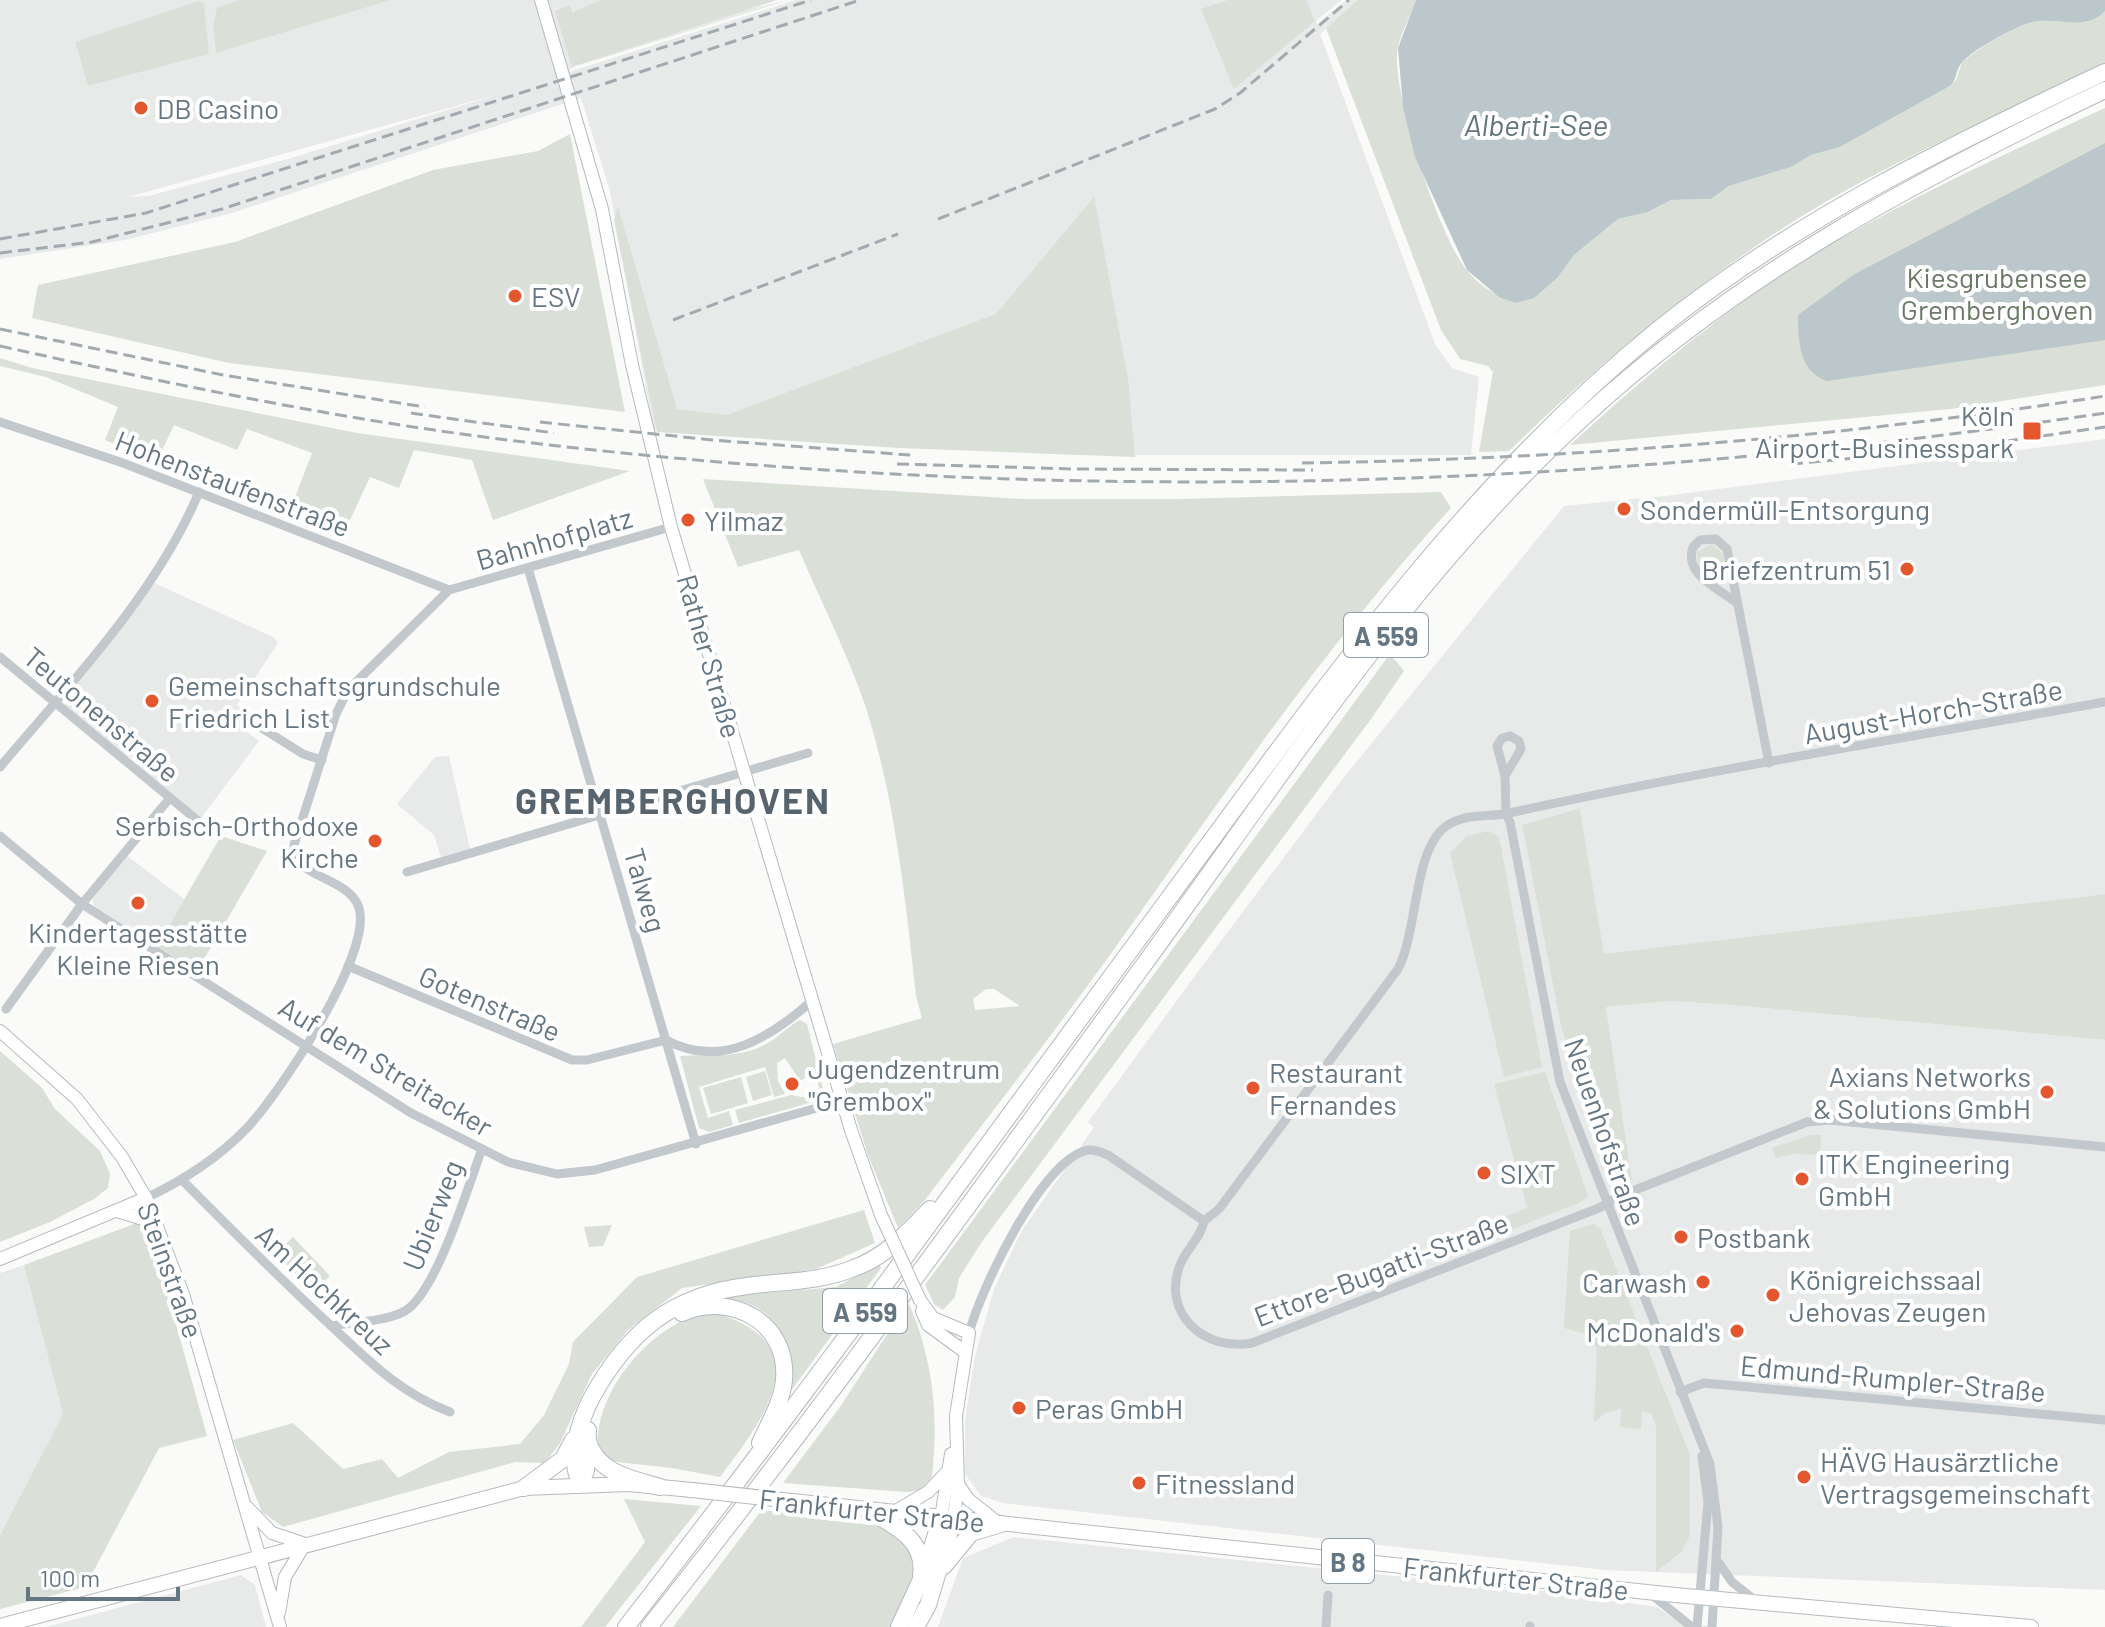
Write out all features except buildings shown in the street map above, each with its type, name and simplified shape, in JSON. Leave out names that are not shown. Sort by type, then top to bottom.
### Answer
[{"type":"highway","name":"A 559","points":[[626,1627],[748,1470],[1365,634],[1464,515],[1561,415],[1662,327],[1797,231],[1932,156],[2105,72]]},
{"type":"highway","name":"A 559","points":[[649,1627],[712,1547],[1379,644],[1509,490],[1628,379],[1708,314],[1773,268],[1914,184],[2105,90]]},
{"type":"highway","points":[[581,1484],[574,1472],[584,1431],[610,1367],[648,1326],[673,1306],[714,1291],[815,1280],[870,1262],[912,1227],[983,1153]]},
{"type":"highway","points":[[524,1488],[563,1459],[584,1431],[600,1398],[631,1352],[664,1323],[682,1312],[728,1304],[748,1313],[774,1336],[782,1356],[784,1378],[779,1399],[748,1470]]},
{"type":"highway","points":[[584,1431],[594,1456],[603,1466],[623,1476],[660,1487]]},
{"type":"highway","points":[[869,1511],[913,1541],[928,1579]]},
{"type":"highway","points":[[916,1627],[947,1518]]},
{"type":"highway","points":[[899,1627],[928,1579],[971,1533],[1001,1524]]},
{"type":"highway","points":[[664,1627],[712,1547]]},
{"type":"main road","name":"Frankfurter Straße","points":[[0,1626],[524,1488],[581,1484],[692,1490],[1646,1592],[2031,1627]]},
{"type":"street","name":"Rather Straße","points":[[541,0],[602,209],[632,365],[671,527],[842,1101],[881,1215],[926,1315]]},
{"type":"street","name":"Hohenstaufenstraße","points":[[0,422],[199,492],[449,590]]},
{"type":"street","points":[[0,767],[114,630],[186,522],[199,492]]},
{"type":"street","name":"Bahnhofplatz","points":[[449,590],[671,527]]},
{"type":"street","name":"August-Horch-Straße","points":[[1738,604],[1697,574],[1691,565],[1693,547],[1700,540],[1716,539],[1727,549],[1738,604],[1769,763]]},
{"type":"street","name":"Talweg","points":[[528,568],[696,1144]]},
{"type":"street","points":[[0,1259],[117,1211],[182,1180],[247,1128],[269,1103],[306,1046],[348,966],[360,932],[361,917],[350,893],[336,882],[297,864],[293,855],[336,714],[348,690],[449,590]]},
{"type":"street","name":"Teutonenstraße","points":[[0,657],[169,799],[203,825],[216,830]]},
{"type":"street","name":"August-Horch-Straße","points":[[1506,814],[2105,702]]},
{"type":"street","points":[[257,725],[303,754],[322,760]]},
{"type":"street","points":[[407,872],[808,753]]},
{"type":"street","name":"Neuenhofstraße","points":[[1505,776],[1506,814],[1560,1082],[1710,1464],[1717,1495],[1718,1560],[1712,1627]]},
{"type":"street","points":[[6,1009],[82,904],[169,799]]},
{"type":"street","name":"Ettore-Bugatti-Straße","points":[[1506,814],[1470,816],[1454,822],[1437,835],[1427,855],[1408,945],[1398,969],[1219,1209],[1204,1221],[1202,1230],[1179,1267],[1175,1288],[1178,1304],[1189,1325],[1199,1333],[1217,1343],[1236,1346],[1303,1324],[1607,1205],[1620,1196],[1807,1122],[1830,1120],[2105,1147]]},
{"type":"street","name":"Auf dem Streitacker","points":[[0,836],[82,904],[411,1113],[508,1162],[557,1174],[620,1166],[842,1101]]},
{"type":"street","name":"Gotenstraße","points":[[348,966],[572,1060],[587,1060],[666,1040]]},
{"type":"street","points":[[666,1040],[691,1050],[738,1048],[771,1035],[813,1000]]},
{"type":"street","name":"Steinstraße","points":[[0,1031],[77,1099],[115,1147],[146,1198],[183,1294],[279,1624]]},
{"type":"street","name":"Ubierweg","points":[[331,1326],[391,1316],[405,1311],[418,1299],[432,1278],[482,1149]]},
{"type":"street","points":[[947,1518],[948,1471],[969,1333],[1002,1251],[1059,1168],[1084,1151],[1093,1149],[1108,1155],[1204,1221]]},
{"type":"street","name":"Am Hochkreuz","points":[[182,1180],[331,1326],[408,1394],[450,1412]]},
{"type":"street","points":[[117,1211],[156,1223]]},
{"type":"street","points":[[926,1315],[969,1333]]},
{"type":"street","points":[[926,1315],[937,1334],[965,1352]]},
{"type":"street","name":"Edmund-Rumpler-Straße","points":[[1680,1392],[1704,1383],[2105,1420]]},
{"type":"street","points":[[947,1518],[958,1484],[955,1439]]},
{"type":"street","name":"Neuenhofstraße","points":[[1694,1627],[1708,1502],[1700,1444]]},
{"type":"street","points":[[892,1513],[928,1492],[948,1471]]},
{"type":"street","points":[[958,1484],[968,1499],[1001,1524]]},
{"type":"street","points":[[245,1505],[272,1533],[305,1544],[285,1577],[279,1624]]},
{"type":"street","points":[[1718,1560],[1732,1582],[1758,1602]]},
{"type":"street","points":[[1646,1592],[1694,1627]]},
{"type":"street","points":[[1326,1627],[1328,1595]]},
{"type":"shaded area","points":[[0,0],[239,0],[217,7],[213,24],[216,53],[391,0],[600,0],[571,12],[570,6],[556,11],[573,67],[722,15],[789,0],[577,66],[559,75],[796,0],[1342,0],[1316,21],[1317,24],[1346,0],[1358,0],[1320,34],[1435,344],[1452,368],[1479,377],[1471,455],[1076,455],[805,442],[800,432],[671,423],[654,431],[610,191],[581,98],[232,213],[125,240],[0,259]],"holes":[[[203,4],[209,54],[88,86],[75,42]],[[499,94],[288,159],[148,196],[128,197]]]},
{"type":"shaded area","points":[[2105,439],[2105,894],[1604,955],[1580,808],[1522,825],[1561,1027],[1615,1184],[1632,1180],[1606,1007],[1670,1001],[1731,1005],[2105,1040],[2105,1590],[1605,1570],[1003,1503],[981,1496],[965,1474],[965,1420],[975,1356],[994,1289],[1021,1232],[1094,1127],[1088,1122],[1197,973],[1341,781],[1564,506],[1665,496]]},
{"type":"shaded area","name":"Gemeinschaftsgrundschule Friedrich List","points":[[154,583],[275,638],[278,643],[237,705],[256,719],[247,732],[259,741],[201,818],[138,766],[137,759],[124,755],[65,706],[65,697]]},
{"type":"shaded area","points":[[449,756],[470,849],[441,857],[434,835],[397,804],[435,757]]},
{"type":"shaded area","name":"Kindertagesstätte Kleine Riesen","points":[[126,855],[184,899],[157,946],[94,906],[92,896]]},
{"type":"shaded area","points":[[24,1265],[63,1414],[0,1535],[0,1273]]},
{"type":"shaded area","points":[[1014,1537],[1561,1593],[1657,1607],[1677,1620],[1711,1627],[938,1627],[963,1558]]},
{"type":"shaded area","points":[[241,1575],[255,1585],[266,1627],[46,1627]]},
{"type":"green space","points":[[239,0],[391,0],[216,53],[213,24],[217,7]]},
{"type":"green space","points":[[600,0],[777,0],[572,67],[555,11],[570,5],[572,12]]},
{"type":"green space","points":[[1228,0],[1306,0],[1315,21],[1234,89],[1201,9]]},
{"type":"green space","points":[[1358,0],[1416,0],[1398,46],[1397,66],[1418,160],[1442,225],[1465,268],[1488,289],[1515,303],[1558,277],[1574,255],[1618,219],[1648,212],[1671,200],[1711,199],[1729,186],[1791,167],[1811,155],[1840,147],[1950,86],[1956,80],[1962,62],[2019,26],[2037,21],[2088,21],[2105,11],[2105,65],[1906,159],[1828,200],[1753,248],[1679,302],[1575,389],[1509,451],[1479,452],[1493,372],[1488,366],[1460,359],[1441,330],[1326,28]]},
{"type":"green space","points":[[199,1],[204,4],[209,54],[88,86],[75,42]]},
{"type":"green space","name":"Kiesgrubensee Gremberghoven","points":[[2105,108],[2105,385],[1950,409],[1570,445],[1687,344],[1813,255],[1920,196]]},
{"type":"green space","points":[[570,134],[625,412],[229,363],[32,318],[38,285],[235,242],[433,170],[538,151]]},
{"type":"green space","points":[[1094,197],[1128,379],[1135,457],[899,448],[657,432],[614,220],[618,207],[677,409],[727,415],[996,314]]},
{"type":"green space","points":[[0,358],[32,368],[357,433],[630,471],[493,520],[472,460],[414,450],[399,488],[370,477],[350,520],[294,500],[312,453],[247,429],[237,450],[174,425],[157,461],[105,440],[118,407],[46,377],[0,366]]},
{"type":"green space","points":[[703,479],[1023,499],[1181,499],[1441,492],[1451,508],[1315,672],[1062,1020],[925,1200],[898,1228],[868,1155],[833,1044],[922,1018],[916,996],[898,850],[885,779],[859,688],[799,550],[738,567]],"holes":[[[986,989],[994,989],[1020,1006],[975,1010],[973,999]]]},
{"type":"green space","points":[[1712,544],[1723,554],[1728,579],[1724,584],[1698,567],[1697,552]]},
{"type":"green space","points":[[1390,654],[1404,671],[1371,719],[981,1243],[959,1278],[955,1297],[943,1310],[934,1304],[925,1285]]},
{"type":"green space","points":[[1580,808],[1604,954],[2105,894],[2105,1040],[1731,1005],[1670,1001],[1606,1007],[1632,1180],[1615,1185],[1561,1027],[1522,825]]},
{"type":"green space","points":[[1489,831],[1499,837],[1542,1067],[1504,1077],[1450,853],[1467,836]]},
{"type":"green space","points":[[221,836],[267,851],[200,966],[194,969],[157,946]]},
{"type":"green space","points":[[800,1020],[807,1024],[825,1097],[813,1101],[812,1096],[821,1093],[814,1073],[800,1081],[785,1058],[777,1063],[778,1081],[785,1094],[774,1097],[765,1067],[699,1087],[708,1118],[729,1111],[733,1125],[709,1132],[699,1128],[680,1056],[746,1052],[768,1043]]},
{"type":"green space","points":[[0,1051],[42,1088],[55,1109],[100,1151],[110,1174],[108,1188],[94,1199],[50,1222],[0,1242]]},
{"type":"green space","points":[[765,1071],[772,1095],[753,1101],[746,1077]]},
{"type":"green space","points":[[1545,1072],[1588,1196],[1581,1202],[1482,1241],[1478,1228],[1527,1208],[1494,1084]]},
{"type":"green space","points":[[741,1077],[748,1103],[711,1114],[703,1088]]},
{"type":"green space","points":[[791,1095],[807,1098],[809,1103],[739,1123],[735,1110]]},
{"type":"green space","points":[[1811,1135],[1821,1135],[1820,1155],[1793,1154],[1776,1158],[1772,1148]]},
{"type":"green space","points":[[864,1210],[875,1243],[816,1269],[682,1288],[628,1330],[592,1374],[560,1443],[545,1463],[515,1462],[283,1527],[262,1512],[233,1440],[293,1423],[343,1469],[382,1459],[398,1478],[449,1452],[520,1444],[544,1415],[569,1364],[573,1342],[637,1277]]},
{"type":"green space","points":[[137,1223],[144,1226],[152,1237],[207,1436],[159,1448],[85,1587],[0,1609],[0,1535],[63,1414],[24,1265]]},
{"type":"green space","points":[[1593,1224],[1600,1228],[1690,1455],[1690,1535],[1682,1551],[1656,1572],[1656,1427],[1652,1414],[1642,1411],[1641,1429],[1620,1427],[1621,1409],[1605,1413],[1594,1422],[1597,1348],[1586,1334],[1564,1328],[1570,1231]]},
{"type":"green space","points":[[612,1225],[603,1246],[589,1247],[584,1227]]},
{"type":"green space","points":[[293,1237],[330,1276],[313,1292],[276,1253]]},
{"type":"green space","points":[[879,1264],[881,1268],[788,1395],[790,1359],[777,1325],[754,1306],[716,1297],[836,1287]]},
{"type":"green space","points":[[908,1302],[923,1344],[932,1387],[935,1432],[932,1477],[921,1490],[907,1492],[783,1483],[840,1407]]},
{"type":"green space","points":[[708,1311],[744,1324],[765,1341],[775,1361],[775,1382],[754,1430],[720,1477],[608,1461],[598,1451],[599,1428],[616,1384],[630,1364],[666,1330]]},
{"type":"green space","points":[[624,1499],[701,1506],[605,1627],[581,1627],[645,1542]]},
{"type":"green space","points":[[785,1510],[807,1518],[881,1526],[908,1543],[913,1567],[911,1587],[891,1627],[673,1627],[761,1511]]},
{"type":"water","name":"Alberti-See","points":[[1416,0],[2105,0],[2105,11],[2088,21],[2039,21],[2003,34],[1964,60],[1950,86],[1840,147],[1811,155],[1791,167],[1729,186],[1711,199],[1671,200],[1648,212],[1618,219],[1574,255],[1558,277],[1534,298],[1515,303],[1499,297],[1467,270],[1415,157],[1403,107],[1398,48]]},
{"type":"water","points":[[2105,143],[2105,340],[1827,381],[1811,370],[1802,354],[1798,315],[1853,275]]},
{"type":"railway","points":[[0,239],[146,213],[811,0]]},
{"type":"railway","points":[[0,253],[92,242],[222,209],[860,0]]},
{"type":"railway","points":[[938,219],[1215,109],[1240,93],[1349,0]]},
{"type":"railway","points":[[673,320],[898,234]]},
{"type":"railway","points":[[0,329],[223,375],[425,407]]},
{"type":"railway","points":[[0,346],[245,398],[492,438],[693,460],[895,474],[1097,481],[1299,481],[1501,474],[1703,460],[1904,440],[2105,413]]},
{"type":"railway","points":[[1302,463],[1504,457],[1705,444],[1905,424],[2105,396]]},
{"type":"railway","points":[[411,413],[554,433]]},
{"type":"railway","points":[[540,422],[712,440],[910,455]]},
{"type":"railway","points":[[1791,464],[1944,450],[2105,427]]},
{"type":"railway","points":[[897,464],[1075,469],[1313,470]]},
{"type":"place","name":"DB Casino","points":[[141,108]]},
{"type":"place","name":"ESV","points":[[515,296]]},
{"type":"place","name":"Köln Airport-Businesspark","points":[[2032,431]]},
{"type":"place","name":"Sondermüll-Entsorgung","points":[[1624,509]]},
{"type":"place","name":"Yilmaz","points":[[688,520]]},
{"type":"place","name":"Briefzentrum 51","points":[[1907,569]]},
{"type":"place","name":"Gemeinschaftsgrundschule Friedrich List","points":[[152,701]]},
{"type":"place","name":"Serbisch-Orthodoxe Kirche","points":[[375,841]]},
{"type":"place","name":"Kindertagesstätte Kleine Riesen","points":[[138,903]]},
{"type":"place","name":"Jugendzentrum \"Grembox\"","points":[[792,1084]]},
{"type":"place","name":"Restaurant Fernandes","points":[[1253,1088]]},
{"type":"place","name":"Axians Networks & Solutions GmbH","points":[[2047,1092]]},
{"type":"place","name":"SIXT","points":[[1484,1173]]},
{"type":"place","name":"ITK Engineering GmbH","points":[[1802,1179]]},
{"type":"place","name":"Postbank","points":[[1681,1237]]},
{"type":"place","name":"Carwash","points":[[1703,1282]]},
{"type":"place","name":"Königreichssaal Jehovas Zeugen","points":[[1773,1295]]},
{"type":"place","name":"McDonald's","points":[[1737,1331]]},
{"type":"place","name":"Peras GmbH","points":[[1019,1408]]},
{"type":"place","name":"HÄVG Hausärztliche Vertragsgemeinschaft","points":[[1804,1477]]},
{"type":"place","name":"Fitnessland","points":[[1139,1483]]},
{"type":"district","name":"GREMBERGHOVEN","points":[[673,799]]}]
